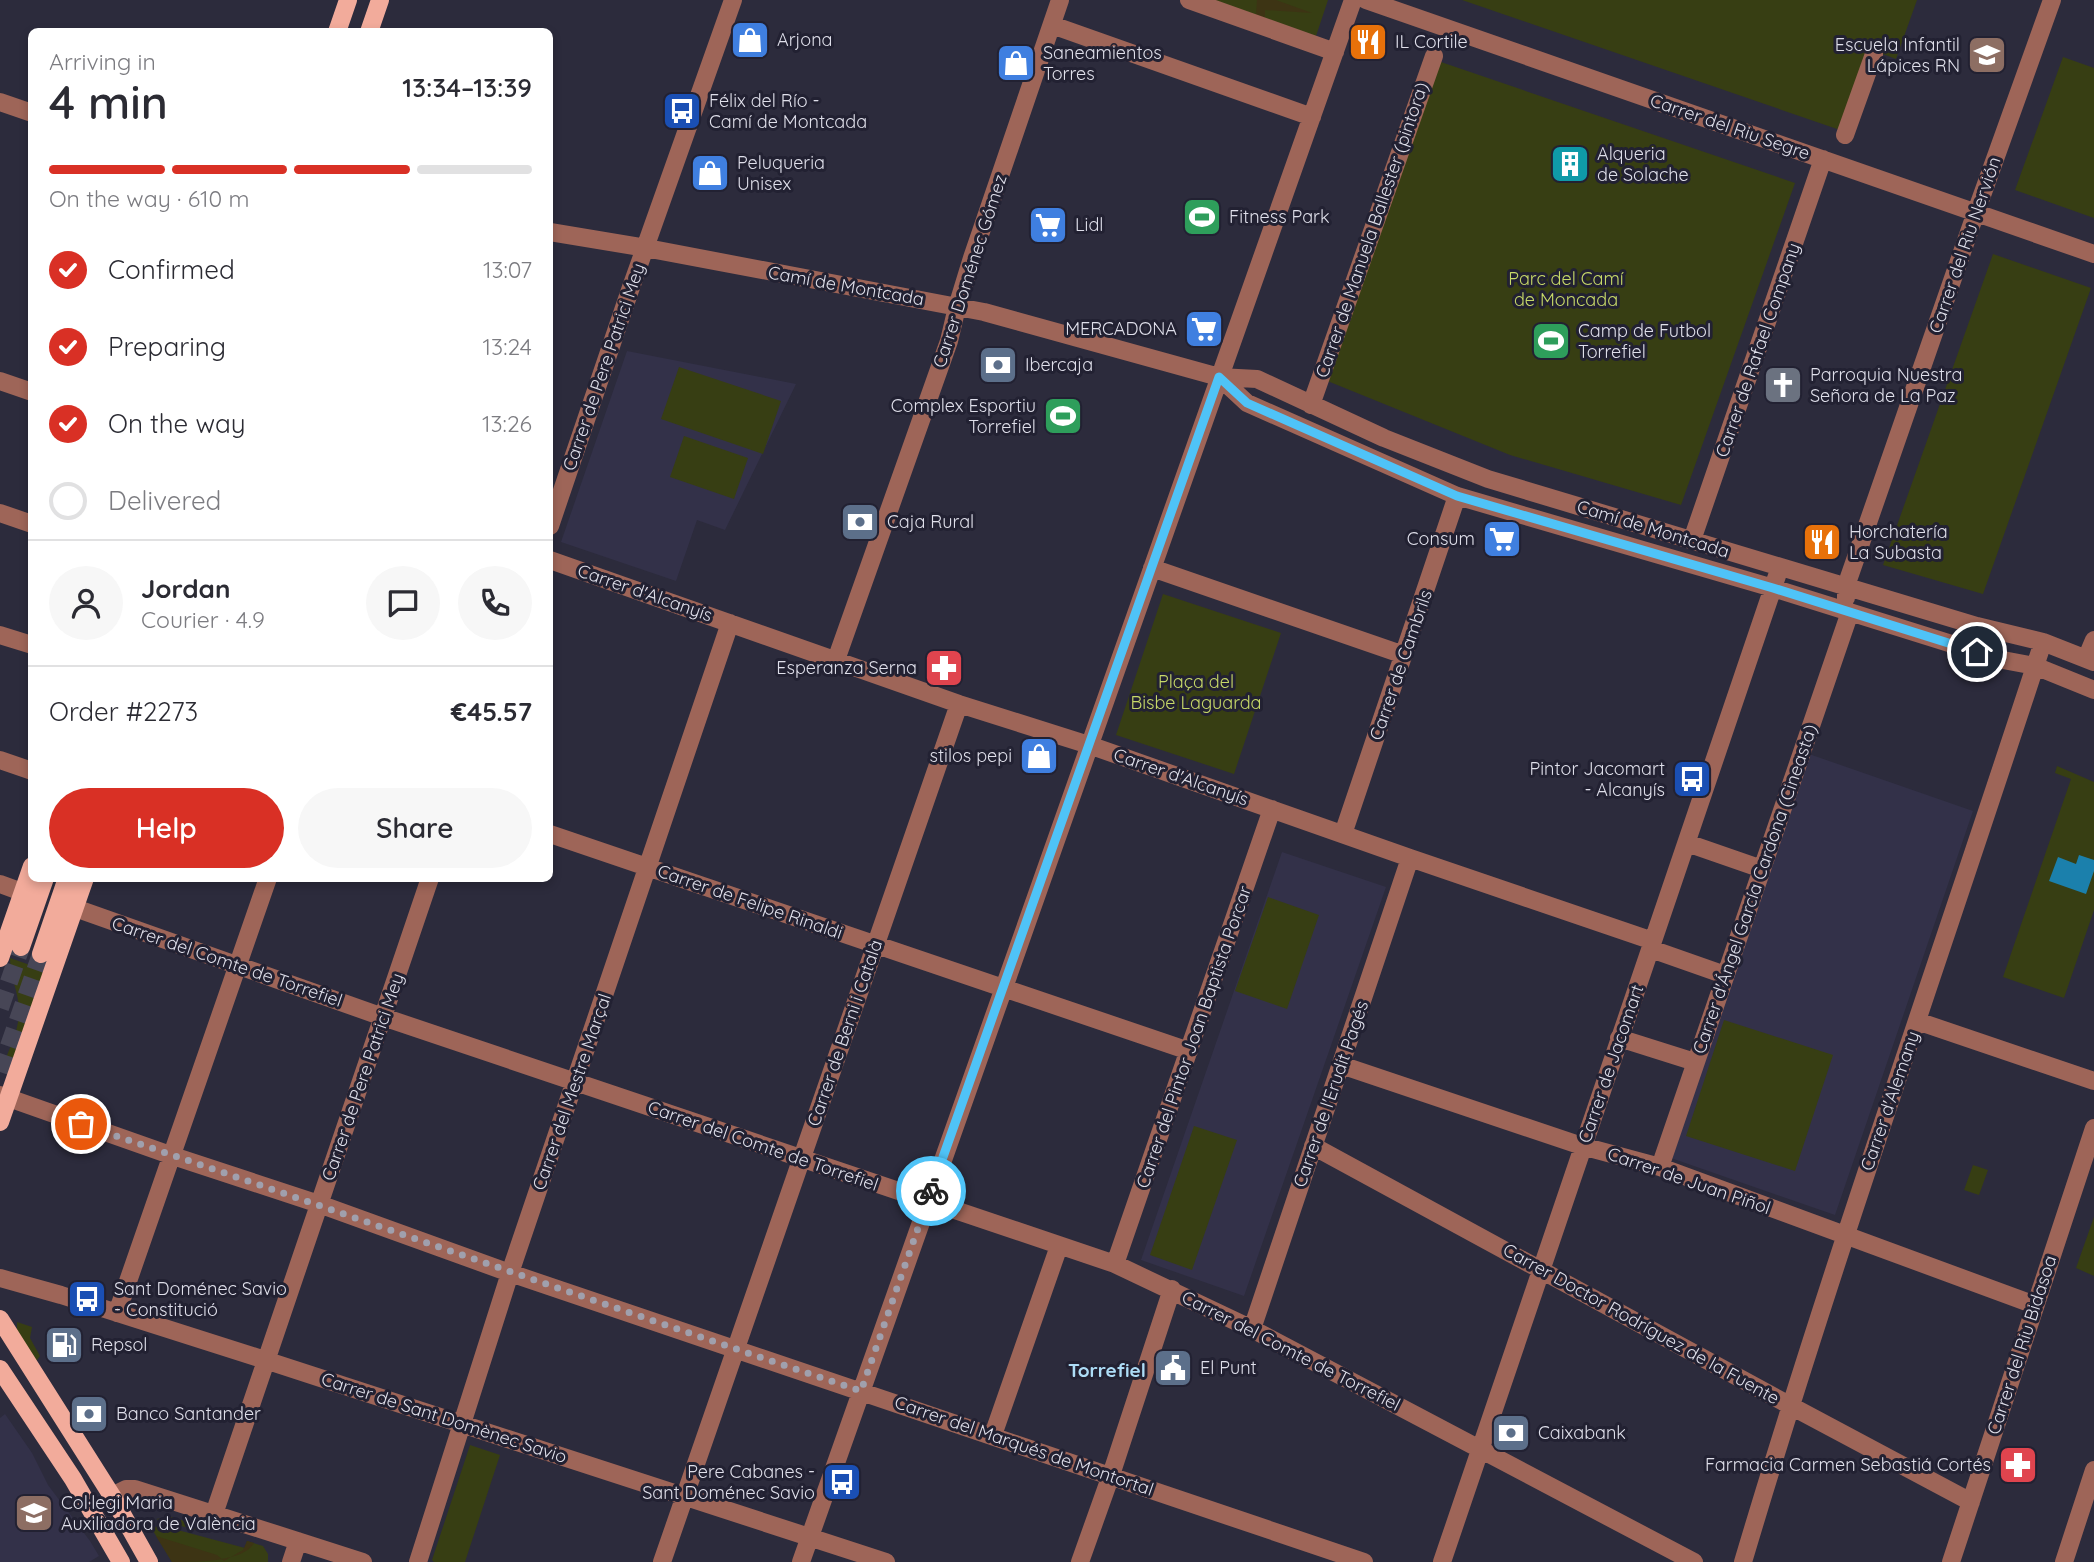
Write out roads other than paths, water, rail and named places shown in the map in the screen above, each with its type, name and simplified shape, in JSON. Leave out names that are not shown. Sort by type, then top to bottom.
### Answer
[{"type":"main road","points":[[338,28],[348,0]]},
{"type":"main road","points":[[370,28],[380,0]]},
{"type":"main road","points":[[0,958],[28,876]]},
{"type":"main road","points":[[21,947],[44,882]]},
{"type":"main road","points":[[41,954],[66,882]]},
{"type":"main road","points":[[0,1122],[4,1096],[84,882]]},
{"type":"main road","points":[[0,1320],[112,1496],[149,1562]]},
{"type":"main road","points":[[0,1369],[74,1479],[121,1562]]},
{"type":"street","name":"Carrer de Pere Patrici Mey","points":[[553,517],[733,0]]},
{"type":"street","name":"Carrer Doménec Gómez","points":[[836,660],[949,341],[957,307],[1060,0]]},
{"type":"street","points":[[1189,0],[1335,52]]},
{"type":"street","points":[[800,1562],[1353,0]]},
{"type":"street","name":"Carrer del Riu Segre","points":[[1366,0],[2094,254]]},
{"type":"street","name":"Carrer del Riu Nervión","points":[[1848,611],[1846,586],[2052,0]]},
{"type":"street","points":[[1052,24],[1312,117]]},
{"type":"street","points":[[1845,135],[1874,54]]},
{"type":"street","name":"Carrer de Manuela Ballester (pintora)","points":[[1311,405],[1434,56]]},
{"type":"street","points":[[0,102],[28,112]]},
{"type":"street","name":"Carrer de Rafael Company","points":[[1692,540],[1824,159]]},
{"type":"street","name":"Camí de Montcada","points":[[553,232],[957,307],[1104,344],[1219,377],[1257,379],[1384,438],[1488,479],[1977,626],[2043,642],[2090,660]]},
{"type":"street","name":"Camí de Montcada","points":[[1219,377],[1247,403],[1457,496],[1773,588],[2003,660],[2035,666],[2094,690]]},
{"type":"street","points":[[0,381],[28,391]]},
{"type":"street","name":"Carrer de Cambrils","points":[[1343,834],[1457,496]]},
{"type":"street","points":[[0,513],[28,523]]},
{"type":"street","name":"Carrer d'Alcanyís","points":[[553,561],[959,704],[1089,745],[1343,834],[1652,945],[1725,975]]},
{"type":"street","name":"Carrer de Jacomart","points":[[1442,1562],[1780,567]]},
{"type":"street","points":[[1152,568],[1404,655]]},
{"type":"street","name":"Carrer d'Ángel García Cardona (Cineasta)","points":[[1660,1167],[1848,611]]},
{"type":"street","name":"Carrer del Mestre Marçal","points":[[418,1562],[510,1273],[730,623]]},
{"type":"street","points":[[0,635],[28,644]]},
{"type":"street","points":[[2090,660],[2094,639]]},
{"type":"street","name":"Carrer d'Alemany","points":[[1743,1562],[1789,1405],[1844,1235],[2043,642]]},
{"type":"street","name":"Carrer de Berni i Català","points":[[662,1562],[959,704]]},
{"type":"street","points":[[0,760],[28,770]]},
{"type":"street","name":"Carrer del Pintor Joan Baptista Porcar","points":[[1115,1264],[1272,809]]},
{"type":"street","name":"Carrer de Felipe Rinaldi","points":[[553,835],[1189,1051]]},
{"type":"street","points":[[1687,843],[1762,869]]},
{"type":"street","name":"Carrer de l'Erudit Pagés","points":[[1252,1329],[1410,858]]},
{"type":"street","points":[[117,1313],[267,882]]},
{"type":"street","name":"Carrer de Pere Patrici Mey","points":[[214,1514],[429,882]]},
{"type":"street","points":[[0,884],[22,892]]},
{"type":"street","name":"Carrer del Comte de Torrefiel","points":[[75,908],[383,1017],[1115,1264],[1252,1329],[1695,1562]]},
{"type":"street","points":[[1917,1021],[2094,1081]]},
{"type":"street","points":[[1619,1038],[1695,1062]]},
{"type":"street","name":"Carrer de Juan Piñol","points":[[1341,1065],[1582,1146],[1660,1167],[2035,1305]]},
{"type":"street","name":"Carrer del Marqués de Montortal","points":[[4,1096],[510,1273],[1364,1562]]},
{"type":"street","name":"Carrer del Riu Bidasoa","points":[[1951,1562],[2094,1128]]},
{"type":"street","name":"Carrer Doctor Rodríguez de la Fuente","points":[[1312,1146],[1971,1502]]},
{"type":"street","points":[[993,1435],[1059,1246]]},
{"type":"street","name":"Carrer de Sant Domènec Savio","points":[[0,1278],[265,1360],[886,1562]]},
{"type":"street","points":[[1080,1562],[1172,1289]]},
{"type":"street","points":[[2064,1562],[2094,1469]]},
{"type":"street","points":[[112,1496],[126,1489],[135,1489],[363,1562]]},
{"type":"street","points":[[291,1562],[298,1541]]},
{"type":"water","points":[[2079,855],[2094,860],[2094,871],[2086,894],[2049,881],[2058,857],[2076,864]]},
{"type":"tunnel","points":[[0,1008],[21,947]]},
{"type":"tunnel","points":[[0,1072],[41,954]]},
{"type":"place","name":"Arjona","points":[[750,40]]},
{"type":"place","name":"IL Cortile","points":[[1368,42]]},
{"type":"place","name":"Escuela Infantil Lápices RN","points":[[1987,55]]},
{"type":"place","name":"Saneamientos Torres","points":[[1016,63]]},
{"type":"place","name":"Félix del Río - Camí de Montcada","points":[[682,111]]},
{"type":"place","name":"Alqueria de Solache","points":[[1570,164]]},
{"type":"place","name":"Peluqueria Unisex","points":[[710,173]]},
{"type":"place","name":"Fitness Park","points":[[1202,217]]},
{"type":"place","name":"Lidl","points":[[1048,225]]},
{"type":"place","name":"MERCADONA","points":[[1204,329]]},
{"type":"place","name":"Camp de Futbol Torrefiel","points":[[1551,341]]},
{"type":"place","name":"Ibercaja","points":[[998,365]]},
{"type":"place","name":"Parroquia Nuestra Señora de La Paz","points":[[1783,385]]},
{"type":"place","name":"Complex Esportiu Torrefiel","points":[[1063,416]]},
{"type":"place","name":"Caja Rural","points":[[860,522]]},
{"type":"place","name":"Consum","points":[[1502,539]]},
{"type":"place","name":"Horchatería La Subasta","points":[[1822,542]]},
{"type":"place","name":"Esperanza Serna","points":[[944,668]]},
{"type":"place","name":"stilos pepi","points":[[1039,756]]},
{"type":"place","name":"Pintor Jacomart - Alcanyís","points":[[1692,779]]},
{"type":"place","name":"Sant Doménec Savio - Constitució","points":[[87,1299]]},
{"type":"place","name":"Repsol","points":[[64,1345]]},
{"type":"place","name":"El Punt","points":[[1173,1368]]},
{"type":"place","name":"Banco Santander","points":[[89,1414]]},
{"type":"place","name":"Caixabank","points":[[1511,1433]]},
{"type":"place","name":"Farmacia Carmen Sebastiá Cortés","points":[[2018,1465]]},
{"type":"place","name":"Pere Cabanes - Sant Doménec Savio","points":[[842,1482]]},
{"type":"place","name":"Col·legi Maria Auxiliadora de València","points":[[34,1513]]},
{"type":"district","name":"Torrefiel","points":[[1107,1370]]},
{"type":"park label","name":"Parc del Camí de Moncada","points":[[1566,289]]},
{"type":"park label","name":"Plaça del Bisbe Laguarda","points":[[1196,692]]}]
